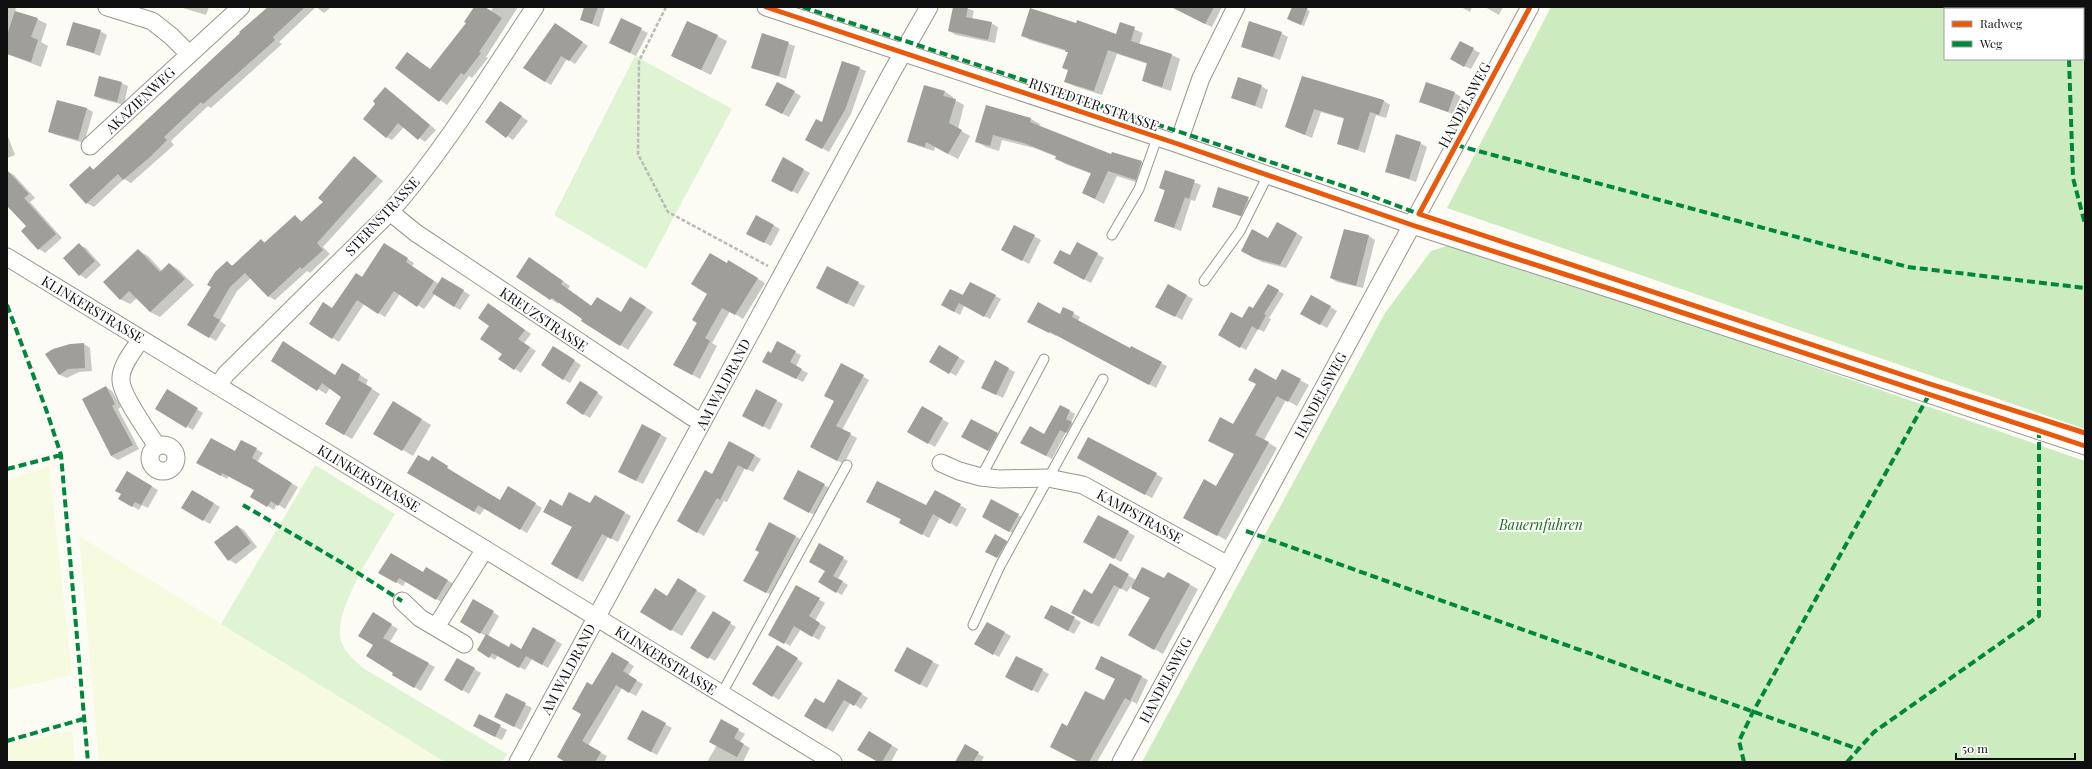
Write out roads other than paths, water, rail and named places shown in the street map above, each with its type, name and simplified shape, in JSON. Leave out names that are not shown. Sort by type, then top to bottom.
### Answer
[{"type":"street","points":[[108,7],[152,21],[172,36],[189,54]]},
{"type":"street","name":"AKAZIENWEG","points":[[90,146],[241,7]]},
{"type":"street","name":"STERNSTRASSE","points":[[218,386],[226,374],[390,212],[411,187],[454,130],[535,7]]},
{"type":"street","name":"RISTEDTER STRASSE","points":[[766,7],[1178,144],[1412,225],[2085,446]]},
{"type":"street","name":"AM WALDRAND","points":[[518,762],[929,7]]},
{"type":"street","points":[[1178,144],[1201,78],[1236,7]]},
{"type":"street","name":"HANDELSWEG","points":[[1121,762],[1530,7]]},
{"type":"street","name":"KREUZSTRASSE","points":[[390,212],[422,237],[692,417],[702,422]]},
{"type":"street","name":"KLINKERSTRASSE","points":[[12,259],[833,762]]},
{"type":"street","points":[[141,339],[124,367],[121,380],[124,392],[157,446]]},
{"type":"street","name":"KAMPSTRASSE","points":[[941,463],[959,471],[981,477],[999,479],[1048,478],[1083,484],[1228,565]]},
{"type":"street","points":[[436,627],[484,549]]},
{"type":"street","points":[[402,601],[420,618],[464,644]]},
{"type":"lane","points":[[1112,235],[1139,189],[1157,138]]},
{"type":"lane","points":[[1204,282],[1240,231],[1268,175]]},
{"type":"lane","points":[[981,477],[1044,359]]},
{"type":"lane","points":[[973,625],[1000,566],[1103,379]]},
{"type":"lane","name":"KLINKERSTRASSE","points":[[722,695],[847,466]]},
{"type":"park label","name":"Bauernfuhren","points":[[1541,524]]}]
